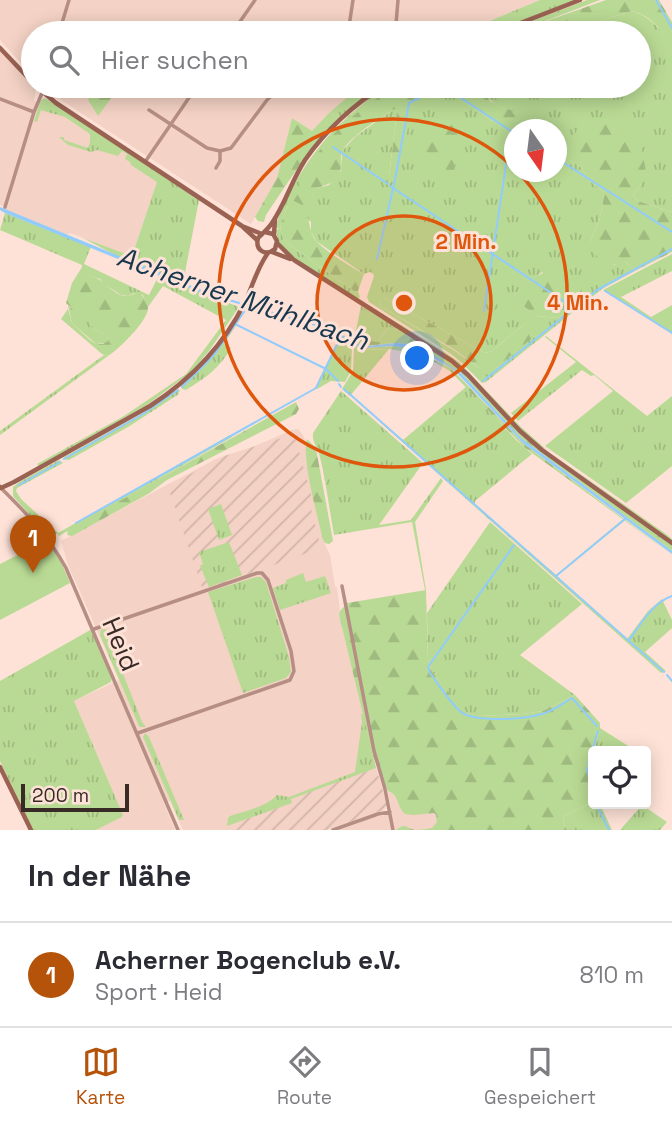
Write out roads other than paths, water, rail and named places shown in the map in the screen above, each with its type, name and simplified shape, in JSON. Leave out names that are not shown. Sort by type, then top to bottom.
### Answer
[{"type":"street","points":[[62,21],[69,0]]},
{"type":"street","points":[[350,21],[353,0]]},
{"type":"street","points":[[396,21],[398,0]]},
{"type":"street","points":[[526,21],[580,0]]},
{"type":"street","points":[[240,21],[253,1]]},
{"type":"street","points":[[0,48],[21,70]]},
{"type":"street","points":[[5,206],[36,98]]},
{"type":"street","points":[[1,488],[168,394],[190,376],[227,331],[241,309],[258,268],[260,250],[257,240],[242,226],[54,98]]},
{"type":"street","points":[[145,162],[189,98]]},
{"type":"street","points":[[149,110],[207,148],[220,151],[234,145],[269,98]]},
{"type":"street","points":[[257,240],[275,217],[298,172],[316,146],[349,112],[368,98]]},
{"type":"street","points":[[0,99],[34,112]]},
{"type":"street","points":[[216,168],[220,161],[220,151]]},
{"type":"street","points":[[275,217],[274,235],[277,243],[294,260],[452,361],[542,450],[672,542]]},
{"type":"street","points":[[242,226],[274,235]]},
{"type":"street","points":[[258,268],[276,248],[277,243]]},
{"type":"street","points":[[260,250],[294,260]]},
{"type":"street","name":"Heid","points":[[1,488],[49,539],[70,575],[178,830]]},
{"type":"street","points":[[94,629],[257,573],[262,573],[268,580],[291,651],[295,671],[290,680],[138,733]]},
{"type":"street","points":[[342,586],[374,751],[393,830]]},
{"type":"street","points":[[0,767],[31,830]]},
{"type":"street","points":[[333,830],[390,812]]},
{"type":"water","points":[[0,207],[209,293],[332,329],[367,346],[406,344],[434,356],[460,372],[521,438],[672,551],[672,554],[523,443],[457,373],[433,358],[409,348],[364,348],[348,343],[329,330],[204,294],[5,213]]},
{"type":"waterway","points":[[656,0],[672,28]]},
{"type":"waterway","points":[[377,259],[409,103],[419,98]]},
{"type":"waterway","points":[[461,98],[504,126]]},
{"type":"waterway","points":[[333,147],[388,184]]},
{"type":"waterway","points":[[567,165],[672,232]]},
{"type":"waterway","points":[[484,311],[504,178]]},
{"type":"waterway","points":[[390,186],[571,306]]},
{"type":"waterway","points":[[483,381],[597,290],[672,249]]},
{"type":"waterway","points":[[605,291],[672,333]]},
{"type":"waterway","name":"Acherner Mühlbach","points":[[182,387],[214,355],[248,306]]},
{"type":"waterway","name":"Acherner Mühlbach","points":[[235,324],[326,369],[338,381]]},
{"type":"waterway","name":"Acherner Mühlbach","points":[[76,523],[316,388],[340,338]]},
{"type":"waterway","points":[[344,389],[664,672]]},
{"type":"waterway","points":[[64,459],[143,414],[178,390]]},
{"type":"waterway","points":[[19,485],[60,462]]},
{"type":"waterway","points":[[556,576],[625,519]]},
{"type":"waterway","points":[[514,545],[428,667],[430,673],[452,704],[468,715],[501,719],[534,716],[550,711],[572,698],[597,726]]},
{"type":"waterway","points":[[629,640],[653,609],[672,596]]},
{"type":"waterway","points":[[667,675],[672,681]]},
{"type":"waterway","points":[[593,746],[598,731]]},
{"type":"waterway","points":[[587,768],[588,772]]},
{"type":"waterway","points":[[598,809],[609,830]]},
{"type":"place","name":"Acherner Bogenclub e.V.","points":[[33,573]]}]
